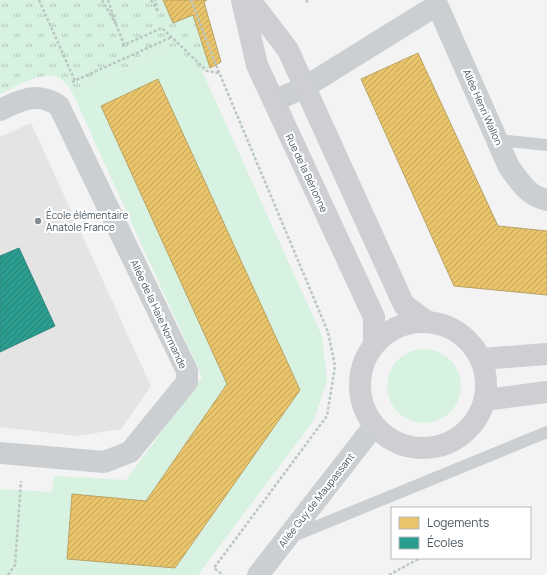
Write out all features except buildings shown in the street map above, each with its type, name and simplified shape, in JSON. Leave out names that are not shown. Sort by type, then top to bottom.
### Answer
[{"type":"street","name":"Rue de la Bérionne","points":[[242,0],[257,65],[374,317],[374,345]]},
{"type":"street","points":[[250,0],[288,50],[404,305],[426,321]]},
{"type":"street","points":[[274,101],[305,88],[436,3]]},
{"type":"street","name":"Allée Henri Wallon","points":[[436,3],[509,167],[522,185],[532,194],[547,200]]},
{"type":"street","points":[[0,110],[34,98],[48,99]]},
{"type":"street","name":"Allée de la Haie Normande","points":[[0,452],[104,462],[130,452],[186,382],[187,371],[59,106],[48,99]]},
{"type":"street","points":[[426,321],[443,324],[459,332],[472,344],[481,359],[486,379],[485,400],[478,416],[468,430],[454,441],[437,447],[420,449],[403,445],[387,438],[374,426],[365,411],[360,394],[361,371],[365,360],[374,345],[388,332],[406,324],[426,321]]},
{"type":"street","points":[[481,359],[547,354]]},
{"type":"street","points":[[485,400],[547,392]]},
{"type":"street","name":"Allée Guy de Maupassant","points":[[258,575],[374,426]]},
{"type":"lane","points":[[498,140],[547,145]]},
{"type":"lane","points":[[284,540],[547,432]]},
{"type":"path","points":[[39,0],[75,80]]},
{"type":"path","points":[[102,0],[116,24]]},
{"type":"path","points":[[108,0],[124,45],[162,28],[207,71],[219,73]]},
{"type":"path","points":[[151,0],[158,12],[155,0]]},
{"type":"path","points":[[191,0],[219,73],[328,332],[335,366],[327,416],[214,568],[223,575]]},
{"type":"path","points":[[306,0],[309,4]]},
{"type":"path","points":[[48,99],[56,89],[172,37]]},
{"type":"path","points":[[8,575],[14,565],[23,454]]},
{"type":"path","points":[[389,575],[418,559]]},
{"type":"shaded area","name":"École élémentaire Anatole France","points":[[31,123],[151,386],[121,429],[76,436],[0,427],[0,137]]},
{"type":"green space","points":[[0,0],[163,0],[173,23],[193,15],[210,68],[202,71],[174,46],[72,92],[65,82],[57,77],[49,76],[29,80],[0,94]]},
{"type":"green space","points":[[175,46],[202,71],[322,336],[327,380],[314,420],[198,575],[0,575],[0,489],[52,492],[54,476],[126,480],[202,377],[72,92]]},
{"type":"green space","points":[[417,349],[431,349],[438,351],[451,359],[459,372],[461,386],[459,400],[451,413],[438,421],[431,423],[417,423],[410,421],[397,413],[389,400],[387,393],[387,379],[389,372],[397,359],[410,351]]},
{"type":"place","name":"École élémentaire Anatole France","points":[[38,221]]}]
